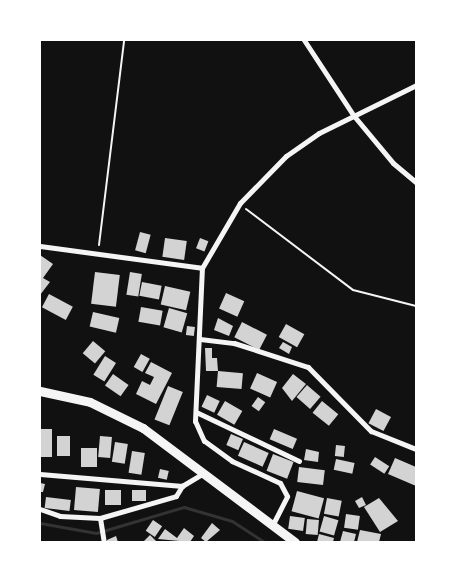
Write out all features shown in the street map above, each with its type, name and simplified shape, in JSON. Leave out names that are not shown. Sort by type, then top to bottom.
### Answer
[{"type":"highway","points":[[40,391],[107,410],[143,428],[206,471],[294,542]]},
{"type":"street","points":[[304,40],[354,116],[393,163],[416,182]]},
{"type":"street","points":[[273,524],[287,496],[280,483],[232,461],[204,441],[195,421],[202,268],[240,203],[298,146],[416,85]]},
{"type":"street","points":[[40,246],[202,268]]},
{"type":"street","points":[[200,339],[234,343],[308,368],[372,431],[416,449]]},
{"type":"street","points":[[196,412],[299,461]]},
{"type":"street","points":[[40,509],[60,516],[100,520],[176,496],[182,486],[206,471]]},
{"type":"street","points":[[40,474],[182,486]]},
{"type":"street","points":[[100,520],[103,540]]},
{"type":"path","points":[[98,253],[124,40]]},
{"type":"path","points":[[240,203],[353,290],[416,306]]},
{"type":"building","points":[[140,232],[151,235],[146,253],[135,250]]},
{"type":"building","points":[[165,238],[187,241],[184,260],[162,257]]},
{"type":"building","points":[[200,238],[208,241],[204,251],[196,248]]},
{"type":"building","points":[[40,255],[53,264],[43,278],[50,282],[40,295]]},
{"type":"building","points":[[95,272],[120,275],[116,307],[91,304]]},
{"type":"building","points":[[130,272],[142,274],[138,297],[126,295]]},
{"type":"building","points":[[142,282],[162,286],[159,300],[139,296]]},
{"type":"building","points":[[165,286],[190,292],[186,310],[161,305]]},
{"type":"building","points":[[226,293],[244,301],[237,317],[219,309]]},
{"type":"building","points":[[49,294],[73,307],[66,320],[42,307]]},
{"type":"building","points":[[141,307],[163,311],[160,326],[138,322]]},
{"type":"building","points":[[169,308],[187,313],[182,332],[163,327]]},
{"type":"building","points":[[93,312],[119,318],[116,333],[90,327]]},
{"type":"building","points":[[218,318],[233,326],[229,336],[214,330]]},
{"type":"building","points":[[242,322],[267,335],[259,350],[234,337]]},
{"type":"building","points":[[286,324],[304,334],[297,347],[279,337]]},
{"type":"building","points":[[187,326],[195,327],[194,336],[186,335]]},
{"type":"building","points":[[93,341],[105,351],[95,364],[83,353]]},
{"type":"building","points":[[283,342],[292,347],[289,354],[279,348]]},
{"type":"building","points":[[205,348],[212,348],[212,358],[217,358],[218,371],[206,371]]},
{"type":"building","points":[[141,354],[150,359],[142,372],[134,367]]},
{"type":"building","points":[[105,356],[116,363],[104,382],[93,375]]},
{"type":"building","points":[[151,362],[172,373],[156,404],[136,394],[142,381],[150,385],[154,377],[145,373]]},
{"type":"building","points":[[218,371],[243,373],[242,389],[217,387]]},
{"type":"building","points":[[257,373],[277,382],[270,397],[250,389]]},
{"type":"building","points":[[113,374],[129,385],[121,396],[105,385]]},
{"type":"building","points":[[293,374],[306,384],[292,401],[282,388]]},
{"type":"building","points":[[307,385],[321,397],[310,409],[297,397]]},
{"type":"building","points":[[168,386],[183,392],[169,425],[155,419]]},
{"type":"building","points":[[207,395],[220,401],[214,413],[202,407]]},
{"type":"building","points":[[258,397],[265,402],[259,411],[252,406]]},
{"type":"building","points":[[225,401],[242,411],[234,425],[217,415]]},
{"type":"building","points":[[322,401],[338,414],[329,426],[313,413]]},
{"type":"building","points":[[376,409],[391,417],[383,431],[368,423]]},
{"type":"building","points":[[40,429],[52,429],[52,457],[40,457]]},
{"type":"building","points":[[274,429],[297,439],[293,449],[270,439]]},
{"type":"building","points":[[231,434],[243,439],[238,450],[226,445]]},
{"type":"building","points":[[57,436],[70,436],[70,456],[57,456]]},
{"type":"building","points":[[100,436],[112,437],[110,458],[98,457]]},
{"type":"building","points":[[115,442],[128,444],[125,464],[112,462]]},
{"type":"building","points":[[244,442],[269,453],[263,467],[238,456]]},
{"type":"building","points":[[336,445],[345,446],[344,457],[335,456]]},
{"type":"building","points":[[81,448],[97,448],[97,467],[81,467]]},
{"type":"building","points":[[306,449],[319,452],[318,462],[304,460]]},
{"type":"building","points":[[132,451],[145,453],[141,475],[129,473]]},
{"type":"building","points":[[273,454],[294,462],[287,479],[267,471]]},
{"type":"building","points":[[375,457],[389,466],[384,474],[370,465]]},
{"type":"building","points":[[395,458],[416,467],[416,486],[388,474]]},
{"type":"building","points":[[336,459],[355,463],[352,474],[334,470]]},
{"type":"building","points":[[299,467],[325,470],[323,485],[297,482]]},
{"type":"building","points":[[160,469],[169,471],[167,480],[158,478]]},
{"type":"building","points":[[40,483],[45,484],[43,492],[40,492]]},
{"type":"building","points":[[76,487],[100,489],[98,512],[74,510]]},
{"type":"building","points":[[105,490],[121,490],[121,505],[105,505]]},
{"type":"building","points":[[132,490],[146,490],[146,501],[132,501]]},
{"type":"building","points":[[297,491],[324,498],[319,519],[292,511]]},
{"type":"building","points":[[46,497],[71,500],[69,511],[45,508]]},
{"type":"building","points":[[362,497],[366,505],[359,508],[355,501]]},
{"type":"building","points":[[327,498],[342,501],[339,517],[324,514]]},
{"type":"building","points":[[379,498],[398,521],[380,532],[364,507]]},
{"type":"building","points":[[346,514],[360,516],[358,530],[344,528]]},
{"type":"building","points":[[290,516],[305,518],[303,531],[288,529]]},
{"type":"building","points":[[324,516],[338,520],[334,536],[320,531]]},
{"type":"building","points":[[307,519],[319,520],[318,535],[306,534]]},
{"type":"building","points":[[153,520],[162,526],[155,537],[146,531]]},
{"type":"building","points":[[212,523],[220,530],[206,542],[201,538]]},
{"type":"building","points":[[184,528],[194,536],[190,542],[158,539],[165,529],[177,538]]},
{"type":"building","points":[[360,530],[381,534],[379,542],[357,542]]},
{"type":"building","points":[[343,531],[356,534],[354,542],[340,542]]},
{"type":"building","points":[[319,534],[334,538],[333,542],[317,542]]},
{"type":"building","points":[[150,535],[157,542],[143,542]]},
{"type":"building","points":[[116,536],[118,542],[107,542],[107,540]]},
{"type":"waterway","points":[[40,523],[96,533],[184,507],[232,521],[264,542]]}]
